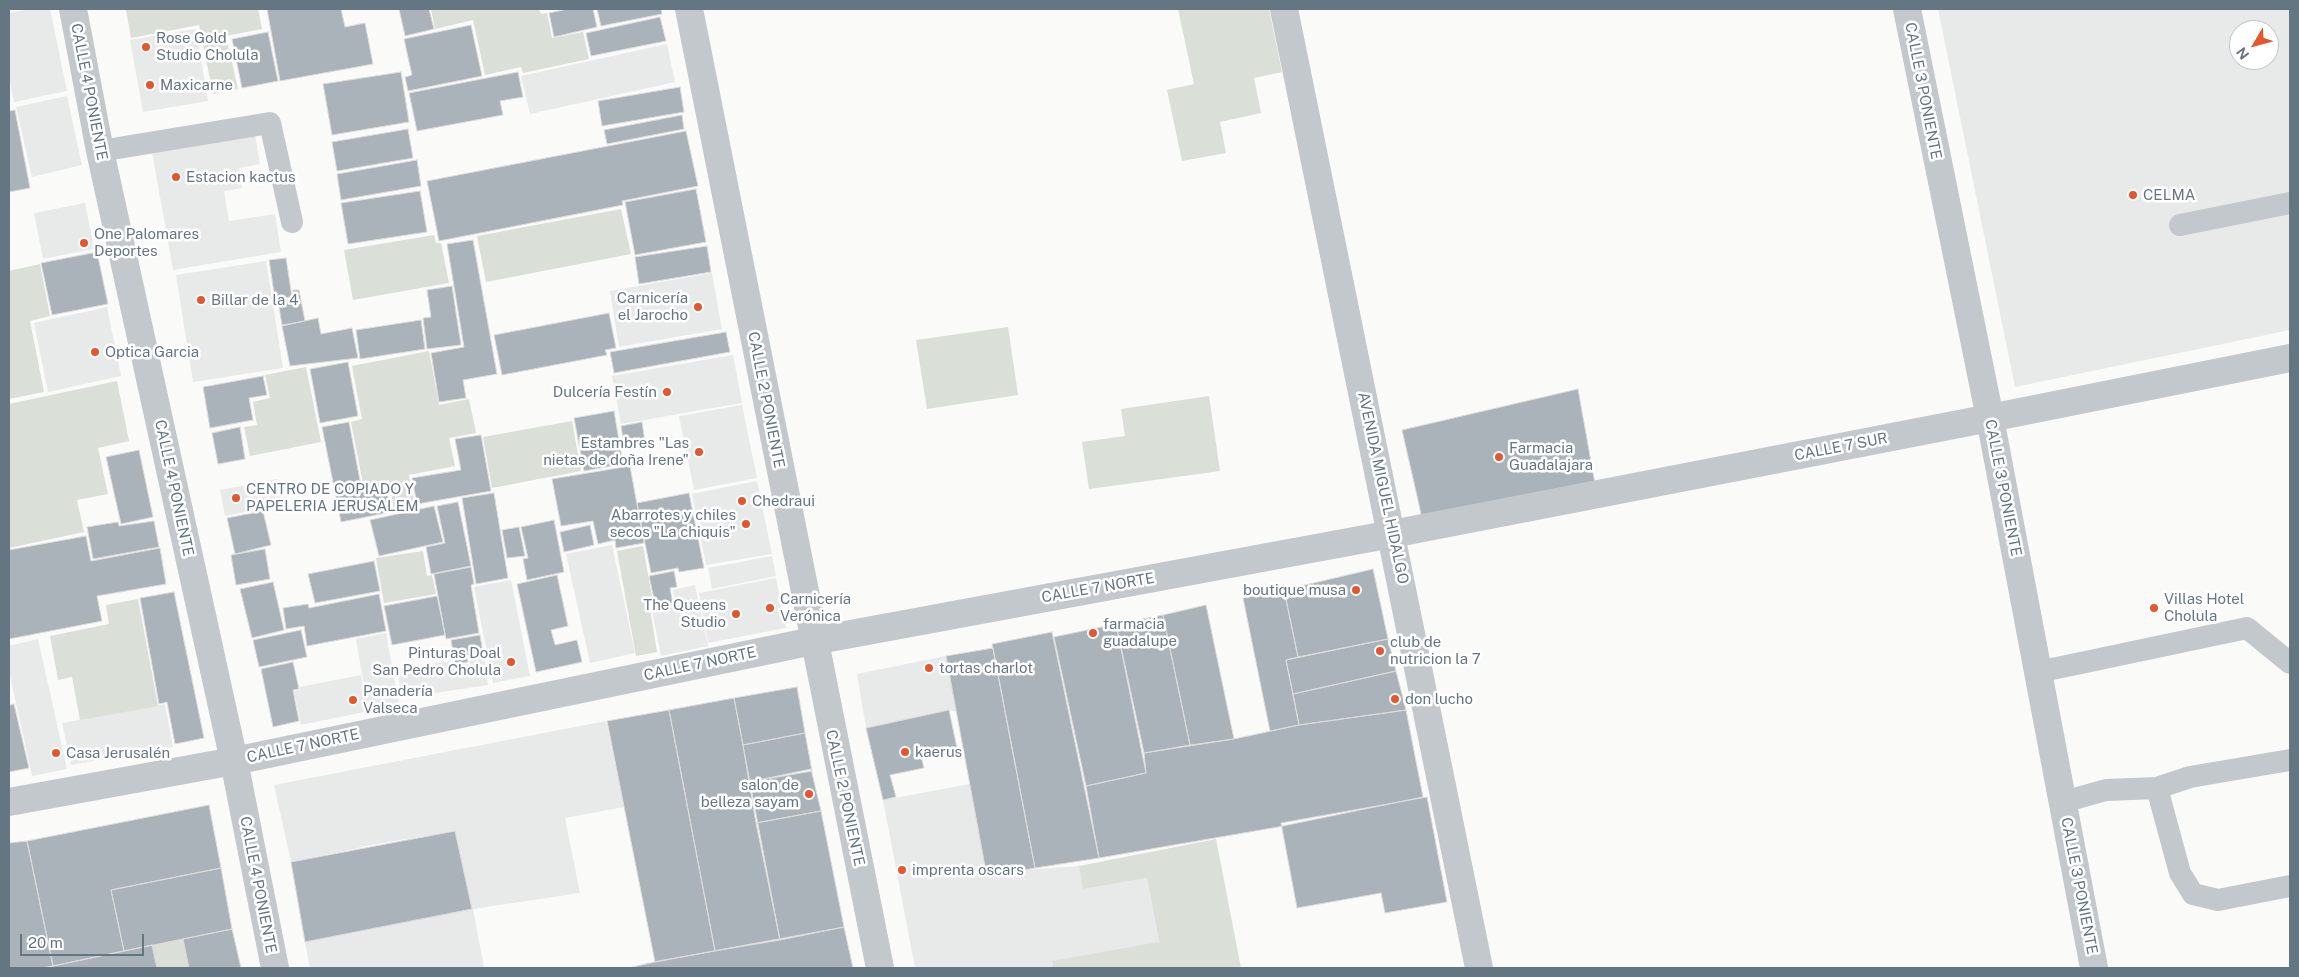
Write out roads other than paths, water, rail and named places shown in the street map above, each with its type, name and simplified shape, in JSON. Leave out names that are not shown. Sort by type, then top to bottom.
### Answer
[{"type":"street","name":"CALLE 4 PONIENTE","points":[[73,9],[100,151],[234,761],[275,968]]},
{"type":"street","name":"CALLE 2 PONIENTE","points":[[689,9],[813,641],[880,968]]},
{"type":"street","name":"AVENIDA MIGUEL HIDALGO","points":[[1284,9],[1479,968]]},
{"type":"street","name":"CALLE 3 PONIENTE","points":[[1907,9],[1990,418],[2094,968]]},
{"type":"street","name":"CALLE 7 SUR","points":[[1392,534],[2290,358]]},
{"type":"street","name":"CALLE 7 NORTE","points":[[9,802],[234,761],[813,641],[1392,534]]},
{"type":"lane","points":[[100,151],[270,122],[292,222]]},
{"type":"lane","points":[[2180,225],[2290,203]]},
{"type":"lane","points":[[2038,672],[2247,628],[2290,663]]},
{"type":"lane","points":[[2063,802],[2106,790],[2157,788],[2190,777],[2290,760]]},
{"type":"lane","points":[[2157,788],[2180,872],[2193,894],[2218,900],[2290,886]]},
{"type":"place","name":"Rose Gold Studio Cholula","points":[[146,47]]},
{"type":"place","name":"Maxicarne","points":[[150,85]]},
{"type":"place","name":"Estacion kactus","points":[[176,177]]},
{"type":"place","name":"CELMA","points":[[2133,195]]},
{"type":"place","name":"One Palomares Deportes","points":[[84,243]]},
{"type":"place","name":"Billar de la 4","points":[[201,300]]},
{"type":"place","name":"Carnicería el Jarocho","points":[[698,307]]},
{"type":"place","name":"Optica Garcia","points":[[95,352]]},
{"type":"place","name":"Dulcería Festín","points":[[667,392]]},
{"type":"place","name":"Estambres \"Las nietas de doña Irene\"","points":[[699,452]]},
{"type":"place","name":"Farmacia Guadalajara","points":[[1499,457]]},
{"type":"place","name":"CENTRO DE COPIADO Y PAPELERIA JERUSALEM","points":[[236,498]]},
{"type":"place","name":"Chedraui","points":[[742,501]]},
{"type":"place","name":"Abarrotes y chiles secos \"La chiquis\"","points":[[746,524]]},
{"type":"place","name":"boutique musa","points":[[1356,590]]},
{"type":"place","name":"Carnicería Verónica","points":[[770,608]]},
{"type":"place","name":"Villas Hotel Cholula","points":[[2154,608]]},
{"type":"place","name":"The Queens Studio","points":[[736,614]]},
{"type":"place","name":"farmacia guadalupe","points":[[1093,633]]},
{"type":"place","name":"club de nutricion la 7","points":[[1380,651]]},
{"type":"place","name":"Pinturas Doal San Pedro Cholula","points":[[511,662]]},
{"type":"place","name":"tortas charlot","points":[[929,668]]},
{"type":"place","name":"don lucho","points":[[1395,699]]},
{"type":"place","name":"Panadería Valseca","points":[[353,700]]},
{"type":"place","name":"kaerus","points":[[905,752]]},
{"type":"place","name":"Casa Jerusalén","points":[[56,753]]},
{"type":"place","name":"salon de belleza sayam","points":[[809,794]]},
{"type":"place","name":"imprenta oscars","points":[[902,870]]}]
